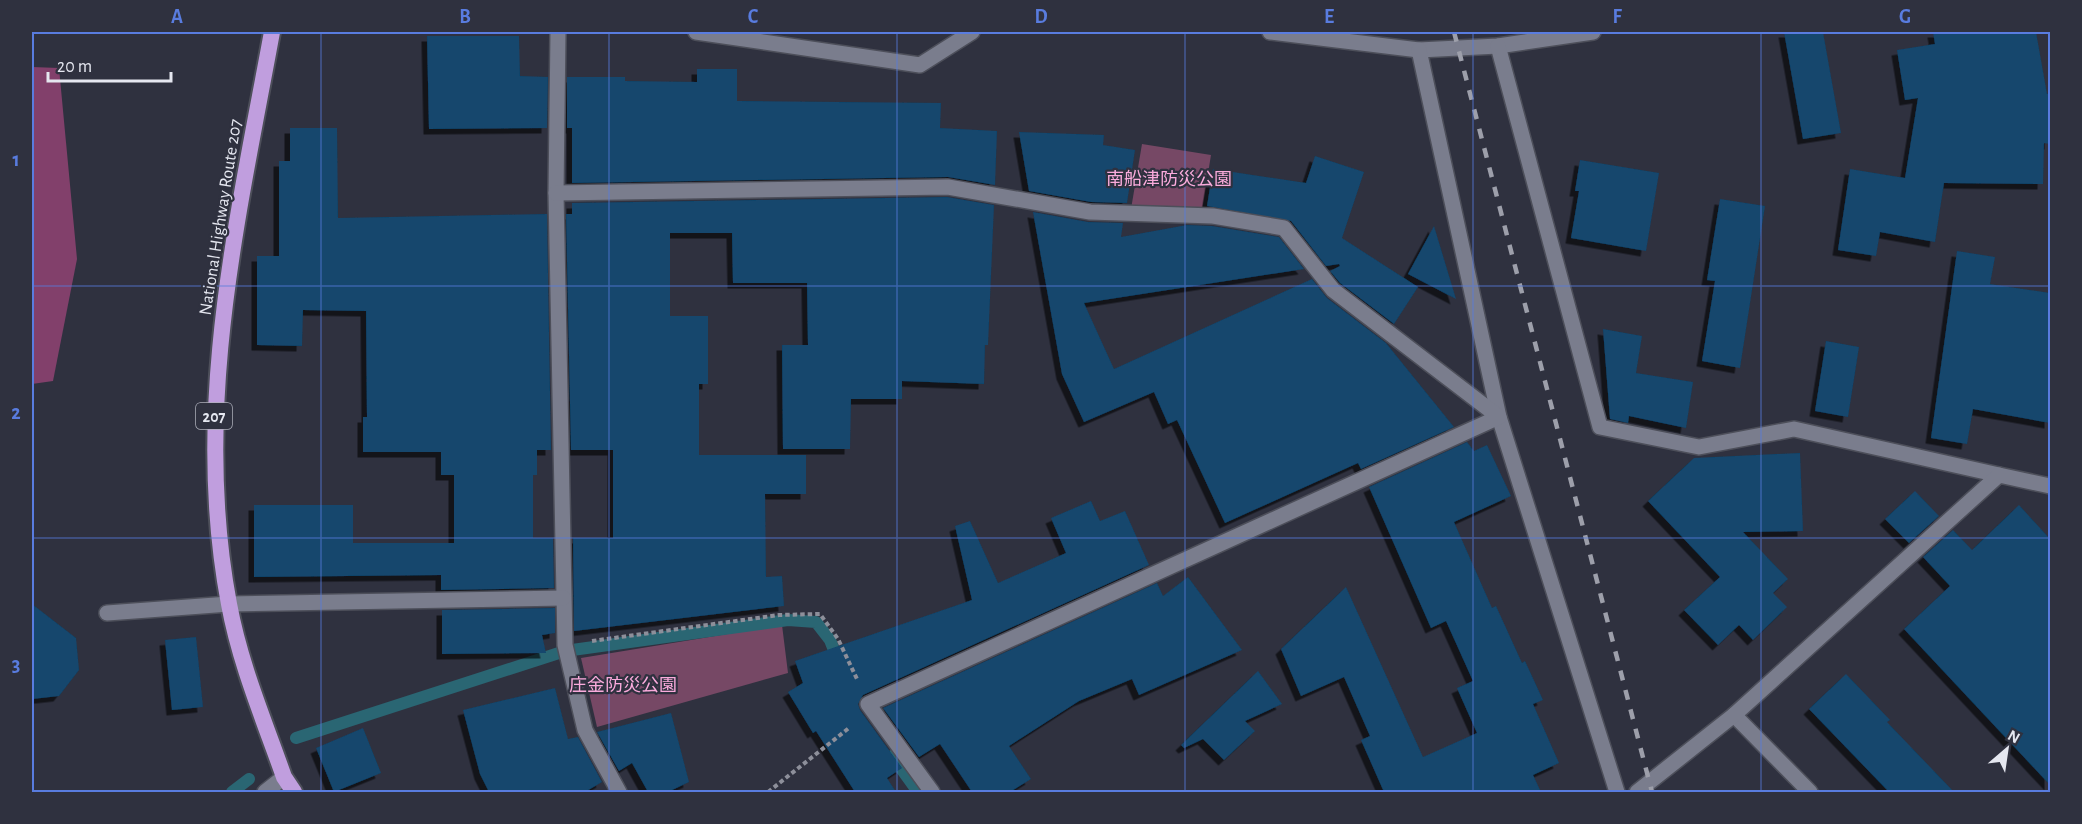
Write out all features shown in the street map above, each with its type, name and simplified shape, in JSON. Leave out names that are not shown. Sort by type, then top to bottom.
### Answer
[{"type":"highway","name":"National Highway Route 207","points":[[272,32],[227,271],[214,411],[216,516],[229,604],[240,653],[284,777],[294,792]]},
{"type":"street","points":[[558,32],[556,193],[565,651],[585,730],[619,792]]},
{"type":"street","points":[[696,32],[723,34],[920,65],[972,32]]},
{"type":"street","points":[[1270,32],[1419,50],[1498,46],[1593,32]]},
{"type":"street","points":[[1498,46],[1600,427],[1700,447],[1794,429],[2050,486]]},
{"type":"street","points":[[1419,50],[1499,417],[1617,792]]},
{"type":"street","points":[[556,193],[948,187],[1090,212],[1213,216],[1284,228],[1333,290],[1499,417]]},
{"type":"street","points":[[932,792],[868,704],[1499,417]]},
{"type":"street","points":[[1637,792],[1734,715],[1999,475]]},
{"type":"street","points":[[107,613],[229,604],[563,598]]},
{"type":"street","points":[[1734,715],[1810,792]]},
{"type":"street","points":[[265,792],[284,777]]},
{"type":"path","points":[[565,651],[779,615],[820,614],[838,639],[868,704]]},
{"type":"path","points":[[768,792],[856,722]]},
{"type":"green space","name":"南船津防災公園","points":[[1142,144],[1211,155],[1202,210],[1131,209]]},
{"type":"green space","name":"庄金防災公園","points":[[782,625],[788,673],[597,727],[581,658]]},
{"type":"shaded area","points":[[32,67],[59,68],[77,259],[53,381],[32,384]]},
{"type":"building","points":[[1784,32],[1823,32],[1841,133],[1803,139]]},
{"type":"building","points":[[1933,32],[2036,32],[2047,94],[2050,93],[2050,144],[2044,143],[2043,184],[1944,183],[1935,242],[1880,232],[1876,256],[1838,250],[1850,169],[1905,178],[1918,98],[1905,100],[1897,50],[1935,44]]},
{"type":"building","points":[[427,36],[519,36],[520,76],[548,77],[547,128],[429,129]]},
{"type":"building","points":[[697,69],[737,69],[737,101],[941,103],[940,128],[997,131],[995,185],[948,177],[572,183],[572,128],[567,128],[567,77],[625,77],[625,81],[697,82]]},
{"type":"building","points":[[290,128],[337,128],[338,218],[547,214],[551,450],[537,450],[537,475],[533,475],[533,538],[553,538],[554,588],[441,590],[441,575],[254,577],[254,505],[353,505],[353,543],[454,543],[454,475],[441,475],[441,452],[363,452],[363,417],[367,417],[366,311],[303,310],[302,346],[257,345],[257,256],[279,256],[279,161],[290,161]]},
{"type":"building","points":[[1019,132],[1104,135],[1103,145],[1135,150],[1127,203],[1091,202],[1029,191]]},
{"type":"building","points":[[1315,156],[1364,172],[1342,238],[1418,287],[1394,324],[1340,283],[1330,271],[1340,266],[1339,264],[1326,266],[1291,221],[1207,206],[1213,169],[1306,183]]},
{"type":"building","points":[[1580,160],[1659,173],[1646,251],[1571,238],[1579,191],[1575,191]]},
{"type":"building","points":[[947,197],[994,205],[988,345],[985,345],[984,384],[902,381],[902,399],[851,399],[850,449],[783,449],[782,345],[808,345],[807,283],[733,283],[732,233],[670,233],[670,316],[708,316],[708,384],[699,384],[699,455],[806,455],[806,494],[765,494],[766,577],[782,576],[784,606],[574,631],[573,538],[613,538],[613,450],[571,450],[566,214],[572,214],[572,203]]},
{"type":"building","points":[[1720,199],[1765,206],[1740,368],[1702,361],[1715,281],[1707,280]]},
{"type":"building","points":[[1033,212],[1088,222],[1123,223],[1121,237],[1187,225],[1212,226],[1279,237],[1304,269],[1084,303],[1114,369],[1312,279],[1327,298],[1386,343],[1454,427],[1361,469],[1358,463],[1225,523],[1177,420],[1168,424],[1154,392],[1084,422],[1062,374]]},
{"type":"building","points":[[1434,226],[1456,299],[1408,274]]},
{"type":"building","points":[[1957,251],[1995,257],[1990,284],[2050,293],[2050,423],[1973,409],[1967,444],[1931,438]]},
{"type":"building","points":[[1603,329],[1642,336],[1636,373],[1693,382],[1686,428],[1629,416],[1628,423],[1610,419]]},
{"type":"building","points":[[1826,341],[1859,347],[1848,417],[1815,411]]},
{"type":"building","points":[[1467,442],[1474,451],[1487,445],[1511,496],[1454,522],[1492,608],[1496,606],[1522,663],[1525,661],[1543,700],[1533,704],[1559,763],[1533,775],[1541,792],[1384,792],[1361,740],[1370,736],[1344,677],[1301,696],[1281,649],[1346,587],[1423,757],[1477,733],[1457,688],[1473,681],[1446,621],[1431,628],[1369,487]]},
{"type":"building","points":[[1800,453],[1803,531],[1743,532],[1788,579],[1773,593],[1787,607],[1753,640],[1739,625],[1718,645],[1684,610],[1720,577],[1648,501],[1694,458]]},
{"type":"building","points":[[1915,491],[1939,516],[1909,543],[1885,519]]},
{"type":"building","points":[[1091,501],[1100,521],[1125,511],[1149,565],[863,695],[858,704],[860,710],[902,768],[887,778],[896,792],[855,792],[816,731],[813,733],[788,692],[803,683],[795,661],[972,600],[955,526],[970,521],[998,583],[1066,553],[1051,518]]},
{"type":"building","points":[[2019,505],[2050,539],[2050,785],[1904,629],[1950,586],[1923,557],[1953,530],[1972,550]]},
{"type":"building","points":[[1188,577],[1242,650],[1139,695],[1132,679],[1079,701],[1009,746],[1031,779],[1010,792],[972,792],[940,744],[919,757],[883,708],[1157,583],[1163,596]]},
{"type":"building","points":[[32,604],[76,638],[79,670],[59,696],[32,699]]},
{"type":"building","points":[[555,608],[555,633],[542,635],[546,653],[442,654],[442,610]]},
{"type":"building","points":[[196,637],[203,707],[172,710],[165,640]]},
{"type":"building","points":[[1258,671],[1282,704],[1245,721],[1255,731],[1224,760],[1203,739],[1184,748],[1181,745]]},
{"type":"building","points":[[1846,674],[1890,720],[1887,722],[1954,792],[1889,792],[1809,709]]},
{"type":"building","points":[[555,688],[568,739],[578,737],[602,782],[585,792],[489,792],[480,774],[463,710]]},
{"type":"building","points":[[671,713],[689,782],[668,792],[648,792],[632,763],[619,771],[597,732]]},
{"type":"building","points":[[363,728],[381,773],[334,792],[316,748]]},
{"type":"waterway","points":[[296,738],[565,651],[788,620],[816,622],[830,640],[839,663]]},
{"type":"waterway","points":[[892,756],[918,792]]},
{"type":"waterway","points":[[232,792],[249,779]]},
{"type":"railway","points":[[1454,32],[1652,792]]}]
